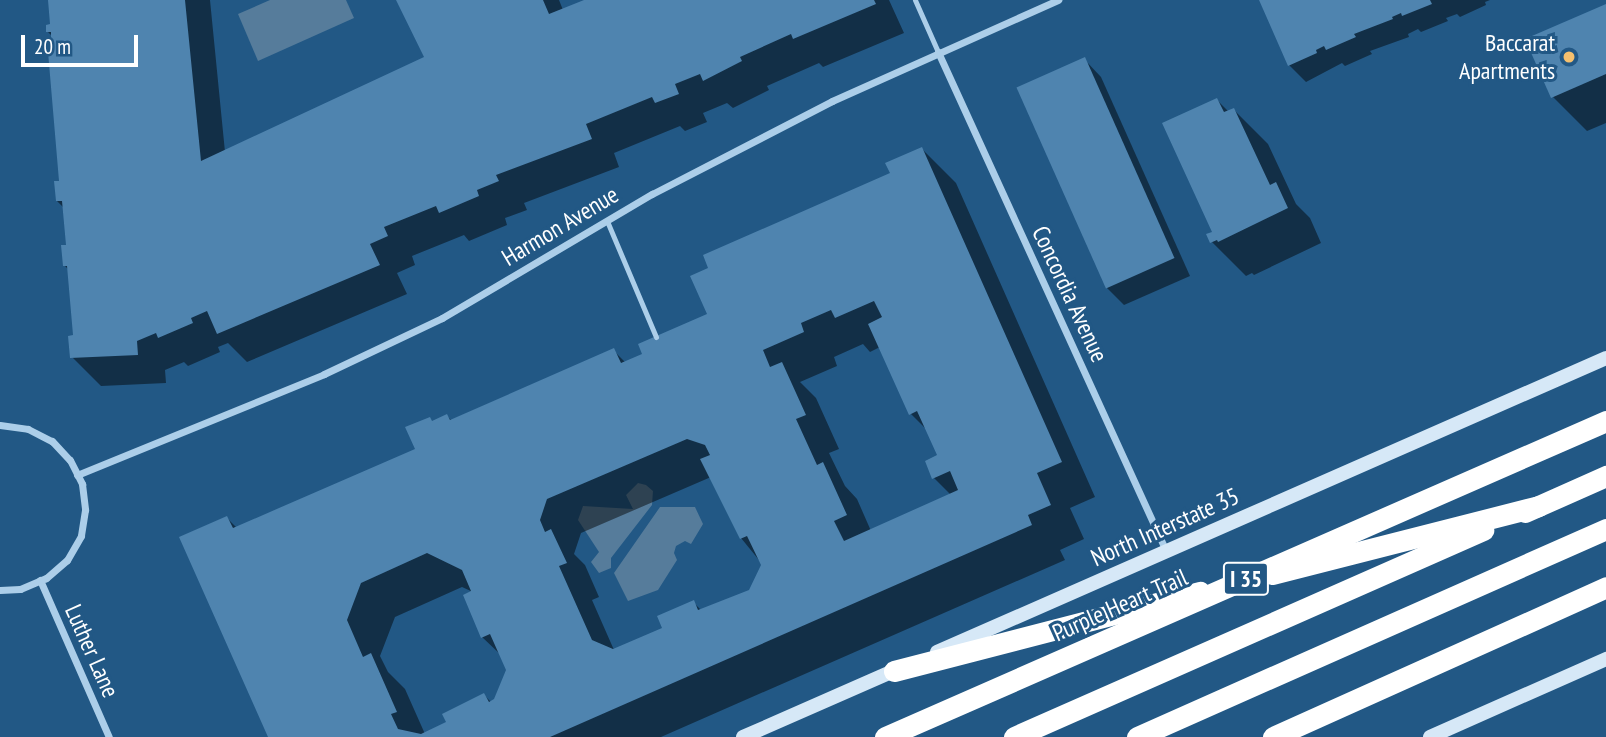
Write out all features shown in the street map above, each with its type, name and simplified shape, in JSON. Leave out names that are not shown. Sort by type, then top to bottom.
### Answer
[{"type":"highway","name":"Purple Heart Trail","points":[[885,737],[1606,421]]},
{"type":"highway","name":"I 35","points":[[1014,737],[1606,476]]},
{"type":"highway","points":[[894,671],[1538,506]]},
{"type":"highway","points":[[1137,737],[1606,528]]},
{"type":"highway","points":[[1273,737],[1606,587]]},
{"type":"main road","name":"North Interstate 35","points":[[743,737],[1606,358]]},
{"type":"main road","points":[[1430,737],[1606,659]]},
{"type":"street","name":"Harmon Avenue","points":[[77,475],[324,374],[442,318],[652,194],[820,107],[1058,0]]},
{"type":"street","name":"Concordia Avenue","points":[[938,52],[1166,551]]},
{"type":"street","points":[[0,425],[28,429],[52,441],[70,460],[77,475],[85,510],[81,536],[67,560],[40,580],[20,589],[0,590]]},
{"type":"street","name":"Luther Lane","points":[[40,580],[109,737]]},
{"type":"lane","points":[[915,0],[938,52]]},
{"type":"lane","points":[[607,221],[656,337]]},
{"type":"water","points":[[270,0],[346,0],[354,18],[258,61],[238,14]]},
{"type":"water","points":[[638,483],[653,491],[652,505],[611,558],[611,568],[599,573],[591,562],[599,552],[578,520],[583,506],[633,509],[626,495]]},
{"type":"water","points":[[660,507],[695,507],[703,524],[691,544],[685,541],[676,546],[674,553],[677,560],[658,590],[628,601],[614,573]]},
{"type":"building","points":[[48,0],[185,0],[201,161],[424,57],[396,0],[543,0],[549,14],[584,0],[874,0],[876,4],[793,39],[791,34],[740,57],[742,61],[703,81],[700,74],[675,84],[679,94],[655,103],[652,97],[586,124],[592,139],[496,175],[499,181],[477,190],[479,196],[439,213],[436,206],[384,227],[388,236],[370,244],[380,265],[217,334],[207,311],[191,318],[193,323],[158,338],[156,333],[137,341],[138,355],[70,358],[68,336],[73,335],[67,266],[63,266],[61,245],[66,245],[62,201],[56,201],[54,181],[59,181],[47,40],[51,40],[51,32],[46,32],[46,25],[50,24]]},
{"type":"building","points":[[1259,0],[1430,0],[1432,4],[1402,16],[1401,13],[1326,50],[1324,46],[1316,50],[1317,53],[1288,66]]},
{"type":"building","name":"Baccarat Apartments","points":[[1606,4],[1606,74],[1551,98],[1525,39]]},
{"type":"building","points":[[1085,57],[1174,258],[1106,288],[1016,88]]},
{"type":"building","points":[[1217,98],[1224,112],[1234,108],[1270,185],[1276,182],[1288,208],[1218,242],[1217,240],[1210,243],[1206,234],[1212,232],[1162,123]]},
{"type":"building","points":[[922,147],[1062,462],[1037,473],[1051,505],[1028,515],[1032,525],[550,737],[268,737],[179,537],[227,516],[233,528],[415,449],[405,427],[430,417],[432,421],[447,414],[450,420],[614,348],[621,363],[642,354],[638,344],[707,314],[690,276],[708,268],[703,255],[890,173],[885,163]],"holes":[[[874,301],[882,317],[868,324],[909,415],[917,411],[937,455],[925,461],[932,479],[950,471],[958,490],[844,541],[834,521],[847,515],[823,462],[817,465],[796,419],[806,415],[782,362],[770,367],[763,350],[804,332],[801,323],[831,310],[835,318]],[[687,439],[705,445],[710,455],[700,459],[740,539],[747,536],[761,565],[749,590],[698,610],[694,600],[657,616],[662,628],[613,649],[592,640],[559,566],[567,563],[551,529],[545,532],[540,520],[547,499]],[[427,553],[462,570],[471,591],[463,595],[481,638],[490,634],[506,670],[494,699],[489,702],[484,693],[442,714],[446,722],[421,734],[398,729],[391,714],[397,712],[371,653],[363,657],[347,620],[361,583]]]},
{"type":"place","name":"Baccarat Apartments","points":[[1569,57]]}]
